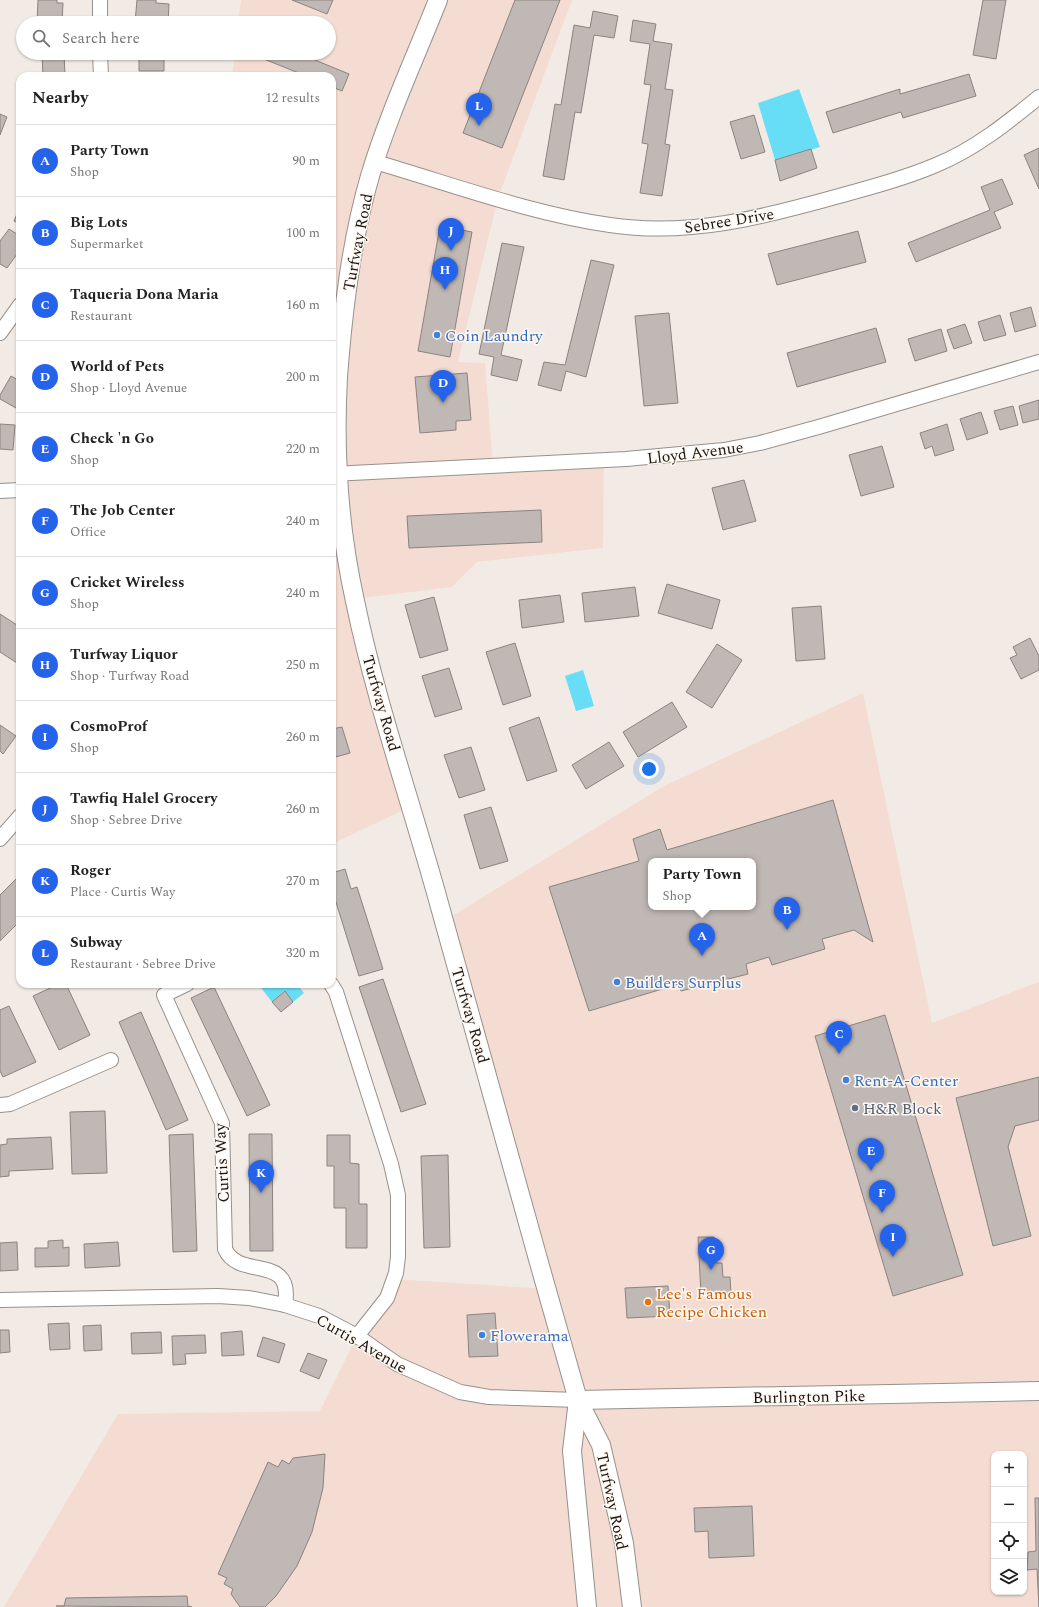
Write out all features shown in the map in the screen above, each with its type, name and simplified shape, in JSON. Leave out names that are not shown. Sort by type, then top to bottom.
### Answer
[{"type":"main road","name":"Turfway Road","points":[[336,445],[343,325],[353,255],[363,205],[385,131],[438,0]]},
{"type":"main road","name":"Turfway Road","points":[[336,481],[346,554],[364,644],[434,886],[578,1400],[601,1445],[624,1543],[632,1607]]},
{"type":"main road","name":"Burlington Pike","points":[[578,1400],[1039,1391]]},
{"type":"main road","name":"Turfway Road","points":[[578,1400],[572,1451],[587,1607]]},
{"type":"street","points":[[100,0],[100,16]]},
{"type":"street","points":[[100,60],[101,72]]},
{"type":"street","name":"Sebree Drive","points":[[375,162],[560,216],[636,228],[702,227],[755,219],[884,183],[937,165],[987,138],[1039,97]]},
{"type":"street","points":[[0,333],[16,311]]},
{"type":"street","name":"Lloyd Avenue","points":[[336,474],[626,459],[724,450],[760,443],[822,426],[1039,362]]},
{"type":"street","points":[[0,491],[16,490]]},
{"type":"street","points":[[0,839],[16,821]]},
{"type":"street","name":"Curtis Way","points":[[179,988],[164,995],[222,1123],[225,1249],[232,1259],[239,1263],[276,1274],[284,1281],[287,1292],[285,1305]]},
{"type":"street","points":[[334,988],[391,1164],[398,1195],[398,1257],[396,1274],[386,1298],[357,1336]]},
{"type":"street","points":[[0,1105],[10,1104],[111,1060]]},
{"type":"street","name":"Curtis Avenue","points":[[0,1300],[218,1296],[249,1298],[285,1305],[319,1316],[357,1336],[397,1364],[460,1392],[489,1397],[578,1400]]},
{"type":"shaded area","points":[[241,0],[572,0],[498,198],[458,362],[485,363],[493,466],[604,460],[603,548],[477,562],[452,587],[354,599],[412,806],[336,842],[336,72],[233,72],[234,60],[336,60],[336,16],[239,16]]},
{"type":"shaded area","points":[[863,693],[932,1023],[1039,982],[1039,1607],[4,1607],[118,1414],[320,1411],[357,1336],[393,1279],[547,1289],[444,921],[664,786]]},
{"type":"water","points":[[799,89],[820,147],[775,160],[758,103]]},
{"type":"water","points":[[583,670],[594,706],[576,711],[565,676]]},
{"type":"water","points":[[261,988],[300,988],[304,993],[293,1002],[284,991],[272,1002]]},
{"type":"building","points":[[38,0],[57,0],[57,3],[63,3],[62,16],[37,16]]},
{"type":"building","points":[[137,0],[156,0],[156,3],[169,4],[168,16],[136,16]]},
{"type":"building","points":[[292,0],[333,0],[327,14]]},
{"type":"building","points":[[515,0],[560,0],[502,148],[463,133]]},
{"type":"building","points":[[983,0],[1006,0],[996,59],[973,55]]},
{"type":"building","points":[[593,11],[618,16],[614,38],[594,35],[581,113],[575,112],[564,180],[543,176],[555,104],[561,105],[574,25],[590,28]]},
{"type":"building","points":[[633,20],[656,24],[653,41],[672,44],[665,89],[673,90],[665,144],[670,145],[662,196],[640,193],[648,144],[642,143],[651,85],[644,84],[650,44],[630,41]]},
{"type":"building","points":[[42,60],[64,60],[65,72],[43,72]]},
{"type":"building","points":[[139,60],[164,60],[164,71],[139,71]]},
{"type":"building","points":[[266,60],[315,60],[349,74],[342,91],[336,89],[336,72],[296,72]]},
{"type":"building","points":[[969,74],[976,96],[903,118],[901,112],[833,133],[826,112],[900,89],[900,94]]},
{"type":"building","points":[[0,114],[7,117],[0,135]]},
{"type":"building","points":[[754,115],[765,152],[741,159],[730,122]]},
{"type":"building","points":[[1039,148],[1039,189],[1024,155]]},
{"type":"building","points":[[811,149],[817,168],[780,181],[775,160]]},
{"type":"building","points":[[1002,179],[1013,204],[994,212],[1001,228],[916,262],[908,243],[990,210],[981,187]]},
{"type":"building","points":[[440,226],[472,232],[450,357],[418,351]]},
{"type":"building","points":[[9,229],[16,233],[16,256],[7,268],[0,264],[0,241]]},
{"type":"building","points":[[858,231],[866,262],[777,285],[768,254]]},
{"type":"building","points":[[502,243],[524,247],[501,355],[522,360],[517,381],[491,375],[494,357],[479,354]]},
{"type":"building","points":[[591,260],[614,265],[586,377],[566,371],[561,391],[538,385],[544,362],[565,365]]},
{"type":"building","points":[[1031,307],[1036,326],[1015,332],[1010,313]]},
{"type":"building","points":[[669,313],[678,403],[644,406],[635,316]]},
{"type":"building","points":[[1000,315],[1006,335],[984,341],[978,322]]},
{"type":"building","points":[[965,324],[972,343],[954,349],[947,330]]},
{"type":"building","points":[[876,328],[886,362],[797,387],[787,353]]},
{"type":"building","points":[[941,329],[947,351],[915,361],[908,339]]},
{"type":"building","points":[[467,373],[471,420],[456,421],[456,430],[420,433],[415,377]]},
{"type":"building","points":[[11,376],[16,379],[16,408],[0,399],[0,395]]},
{"type":"building","points":[[1039,400],[1039,419],[1023,423],[1019,406]]},
{"type":"building","points":[[1013,406],[1018,425],[1000,430],[994,411]]},
{"type":"building","points":[[981,412],[988,433],[967,440],[960,419]]},
{"type":"building","points":[[0,424],[15,425],[13,450],[0,449]]},
{"type":"building","points":[[947,424],[954,450],[935,456],[932,446],[925,449],[920,433]]},
{"type":"building","points":[[882,446],[894,487],[861,496],[849,455]]},
{"type":"building","points":[[744,480],[756,521],[723,530],[712,488]]},
{"type":"building","points":[[541,510],[542,542],[409,548],[407,516]]},
{"type":"building","points":[[667,584],[720,600],[712,629],[658,613]]},
{"type":"building","points":[[635,587],[639,616],[585,622],[582,593]]},
{"type":"building","points":[[560,595],[564,622],[522,628],[519,600]]},
{"type":"building","points":[[434,597],[448,650],[420,658],[405,605]]},
{"type":"building","points":[[821,606],[825,659],[796,661],[792,608]]},
{"type":"building","points":[[0,614],[16,624],[16,662],[0,652]]},
{"type":"building","points":[[1030,638],[1039,656],[1039,670],[1021,679],[1010,658],[1017,655],[1013,647]]},
{"type":"building","points":[[515,643],[531,696],[503,705],[486,652]]},
{"type":"building","points":[[717,644],[742,660],[712,708],[686,692]]},
{"type":"building","points":[[449,668],[462,709],[435,717],[422,676]]},
{"type":"building","points":[[672,702],[687,727],[638,757],[623,732]]},
{"type":"building","points":[[539,717],[557,771],[527,781],[509,728]]},
{"type":"building","points":[[0,725],[16,736],[3,754],[0,751]]},
{"type":"building","points":[[342,727],[350,753],[336,757],[336,728]]},
{"type":"building","points":[[609,742],[624,766],[586,789],[572,765]]},
{"type":"building","points":[[471,747],[485,790],[459,798],[444,755]]},
{"type":"building","points":[[833,800],[873,942],[854,930],[822,939],[825,949],[772,965],[769,957],[746,964],[748,974],[681,991],[679,984],[589,1011],[549,887],[639,861],[633,839],[660,829],[667,850]]},
{"type":"building","points":[[491,807],[508,861],[480,869],[464,815]]},
{"type":"building","points":[[345,869],[351,889],[357,887],[383,969],[359,976],[336,902],[336,872]]},
{"type":"building","points":[[16,879],[16,925],[0,941],[0,895]]},
{"type":"building","points":[[383,979],[426,1104],[401,1112],[359,987]]},
{"type":"building","points":[[50,988],[68,988],[90,1035],[59,1050],[33,996]]},
{"type":"building","points":[[214,988],[270,1105],[247,1116],[191,998]]},
{"type":"building","points":[[285,991],[293,1002],[281,1012],[272,1002]]},
{"type":"building","points":[[9,1006],[36,1062],[3,1077],[0,1071],[0,1010]]},
{"type":"building","points":[[141,1012],[188,1120],[166,1130],[119,1022]]},
{"type":"building","points":[[885,1015],[963,1275],[893,1296],[815,1036]]},
{"type":"building","points":[[1039,1077],[1039,1120],[1015,1126],[1008,1147],[1031,1236],[993,1246],[956,1098]]},
{"type":"building","points":[[105,1111],[107,1173],[72,1174],[70,1112]]},
{"type":"building","points":[[193,1134],[197,1251],[173,1252],[169,1135]]},
{"type":"building","points":[[249,1134],[272,1134],[273,1251],[250,1251]]},
{"type":"building","points":[[327,1135],[350,1135],[350,1163],[359,1164],[359,1204],[367,1204],[367,1248],[346,1248],[346,1208],[334,1208],[334,1166],[327,1166]]},
{"type":"building","points":[[51,1137],[53,1169],[9,1171],[9,1176],[0,1177],[0,1145],[7,1144],[7,1139]]},
{"type":"building","points":[[448,1155],[450,1247],[424,1248],[421,1156]]},
{"type":"building","points":[[698,1237],[714,1237],[716,1263],[722,1263],[723,1277],[730,1277],[731,1293],[701,1294]]},
{"type":"building","points":[[63,1240],[63,1248],[69,1247],[69,1266],[35,1267],[35,1248],[48,1248],[48,1241]]},
{"type":"building","points":[[17,1242],[18,1270],[0,1271],[0,1243]]},
{"type":"building","points":[[118,1242],[120,1266],[85,1268],[84,1244]]},
{"type":"building","name":"Lee's Famous Recipe Chicken","points":[[668,1286],[670,1316],[627,1318],[625,1288]]},
{"type":"building","points":[[495,1313],[498,1356],[469,1357],[467,1315]]},
{"type":"building","points":[[69,1323],[70,1349],[50,1350],[48,1324]]},
{"type":"building","points":[[101,1325],[102,1350],[84,1351],[83,1326]]},
{"type":"building","points":[[0,1330],[9,1330],[10,1352],[0,1353]]},
{"type":"building","points":[[242,1331],[244,1355],[222,1356],[221,1333]]},
{"type":"building","points":[[161,1332],[162,1353],[132,1354],[131,1333]]},
{"type":"building","points":[[205,1335],[206,1353],[185,1354],[186,1364],[173,1365],[172,1336]]},
{"type":"building","points":[[263,1337],[285,1344],[279,1363],[257,1356]]},
{"type":"building","points":[[308,1353],[327,1360],[319,1379],[300,1371]]},
{"type":"building","points":[[325,1454],[323,1488],[312,1532],[297,1566],[276,1596],[265,1607],[240,1607],[231,1594],[233,1589],[224,1584],[227,1578],[218,1574],[268,1462],[278,1467],[282,1460],[289,1464],[293,1458]]},
{"type":"building","points":[[1035,1498],[1039,1498],[1039,1607],[1037,1569],[1027,1570],[1028,1552],[1036,1551]]},
{"type":"building","points":[[752,1506],[754,1556],[709,1558],[708,1531],[695,1532],[694,1508]]},
{"type":"building","points":[[187,1596],[188,1606],[192,1607],[56,1606],[64,1606],[66,1598]]},
{"type":"place","name":"Subway","points":[[479,126]]},
{"type":"place","name":"Tawfiq Halel Grocery","points":[[451,251]]},
{"type":"place","name":"Turfway Liquor","points":[[445,290]]},
{"type":"place","name":"Coin Laundry","points":[[437,335]]},
{"type":"place","name":"World of Pets","points":[[443,403]]},
{"type":"place","name":"Big Lots","points":[[787,930]]},
{"type":"place","name":"Party Town","points":[[702,956]]},
{"type":"place","name":"Builders Surplus","points":[[617,982]]},
{"type":"place","name":"Taqueria Dona Maria","points":[[839,1054]]},
{"type":"place","name":"Rent-A-Center","points":[[846,1080]]},
{"type":"place","name":"H&R Block","points":[[855,1108]]},
{"type":"place","name":"Check 'n Go","points":[[871,1171]]},
{"type":"place","name":"Roger","points":[[261,1193]]},
{"type":"place","name":"The Job Center","points":[[882,1213]]},
{"type":"place","name":"CosmoProf","points":[[893,1257]]},
{"type":"place","name":"Cricket Wireless","points":[[711,1270]]},
{"type":"place","name":"Lee's Famous Recipe Chicken","points":[[648,1302]]},
{"type":"place","name":"Flowerama","points":[[482,1335]]}]
